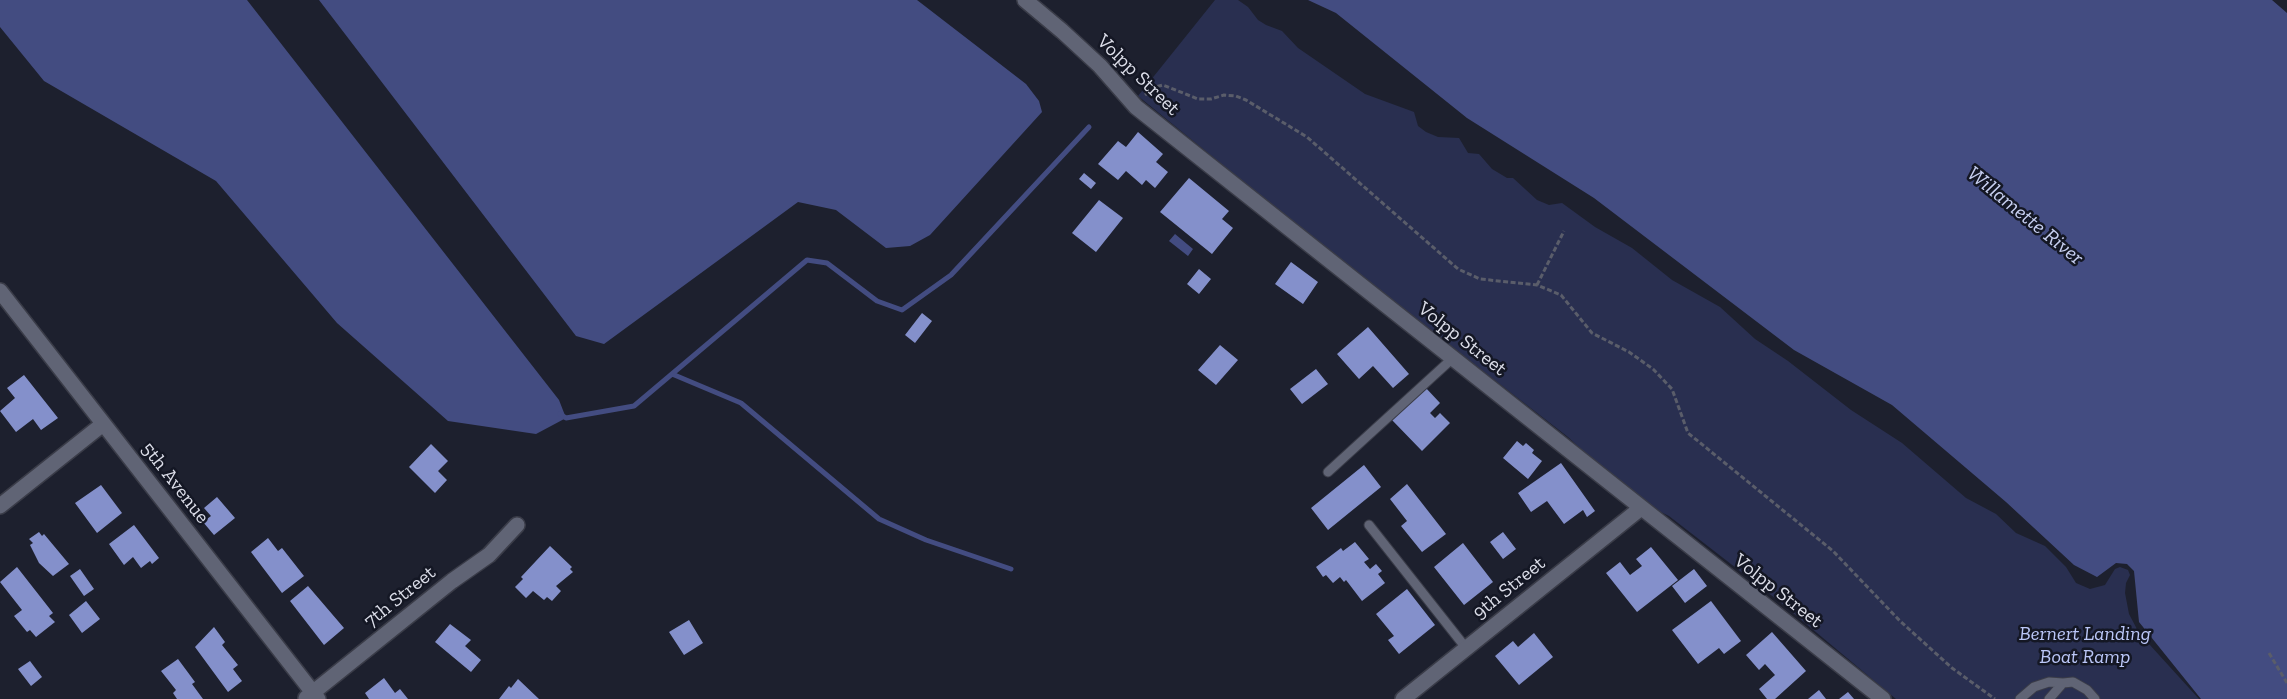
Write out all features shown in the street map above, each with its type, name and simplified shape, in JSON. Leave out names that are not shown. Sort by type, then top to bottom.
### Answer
[{"type":"street","name":"Volpp Street","points":[[1025,0],[1100,66],[1136,107],[1454,357],[1641,508],[1883,699]]},
{"type":"street","name":"5th Avenue","points":[[0,291],[312,697]]},
{"type":"street","points":[[0,506],[103,424]]},
{"type":"street","name":"9th Street","points":[[1403,699],[1641,508]]},
{"type":"street","name":"7th Street","points":[[312,697],[452,581],[489,555],[517,525]]},
{"type":"lane","points":[[1328,472],[1454,357]]},
{"type":"lane","points":[[1369,525],[1466,648]]},
{"type":"lane","points":[[2020,699],[2034,687],[2049,682],[2073,682],[2087,690],[2095,699]]},
{"type":"lane","points":[[2049,699],[2063,683]]},
{"type":"path","points":[[1136,107],[1147,93],[1163,85],[1198,99],[1211,99],[1224,95],[1236,96],[1246,100],[1307,138],[1458,269],[1480,279],[1538,285],[1561,294],[1592,334],[1628,352],[1652,369],[1672,389],[1688,433],[1833,552],[1915,635],[1952,668],[1995,699]]},
{"type":"path","points":[[1538,285],[1564,231]]},
{"type":"path","points":[[2270,653],[2287,683]]},
{"type":"green space","name":"Bernert Landing Boat Ramp","points":[[1215,0],[1238,0],[1248,7],[1258,20],[1282,31],[1298,48],[1365,94],[1414,112],[1418,126],[1426,132],[1438,137],[1459,138],[1468,153],[1479,154],[1492,169],[1507,178],[1513,178],[1537,200],[1549,205],[1562,203],[1595,227],[1632,248],[1672,280],[1720,307],[1755,339],[1788,361],[1851,410],[1902,443],[1966,498],[1996,514],[2016,533],[2045,546],[2066,567],[2076,583],[2090,589],[2105,585],[2115,569],[2120,567],[2128,570],[2130,575],[2126,583],[2125,593],[2129,614],[2139,633],[2199,699],[1896,699],[1780,602],[1669,516],[1636,500],[1568,437],[1331,253],[1138,96]]},
{"type":"water","points":[[0,0],[247,0],[559,400],[566,418],[536,434],[448,421],[337,323],[216,181],[44,81],[0,27]]},
{"type":"water","points":[[319,0],[917,0],[1026,84],[1039,101],[1042,112],[930,235],[910,246],[886,248],[836,210],[798,202],[604,344],[576,336]]},
{"type":"water","name":"Willamette River","points":[[1308,0],[2272,0],[2287,13],[2287,699],[2201,699],[2139,622],[2134,571],[2127,564],[2116,563],[2097,577],[2074,565],[2006,502],[1892,405],[1794,350],[1594,198],[1467,118],[1336,13]]},
{"type":"water","points":[[1175,234],[1193,249],[1188,256],[1169,241]]},
{"type":"building","points":[[1138,132],[1163,154],[1156,162],[1168,172],[1155,188],[1146,180],[1142,185],[1126,171],[1118,180],[1098,164],[1118,141],[1126,147]]},
{"type":"building","points":[[1084,173],[1096,183],[1091,189],[1079,179]]},
{"type":"building","points":[[1189,178],[1229,211],[1222,219],[1233,228],[1212,254],[1160,212]]},
{"type":"building","points":[[1099,200],[1123,218],[1096,252],[1072,233]]},
{"type":"building","points":[[1291,262],[1318,282],[1303,304],[1275,284]]},
{"type":"building","points":[[1199,269],[1211,279],[1199,294],[1187,284]]},
{"type":"building","points":[[922,313],[932,321],[915,343],[905,335]]},
{"type":"building","points":[[1368,327],[1409,374],[1393,388],[1373,366],[1359,379],[1337,354]]},
{"type":"building","points":[[1220,345],[1238,360],[1216,385],[1198,370]]},
{"type":"building","points":[[1316,369],[1328,384],[1302,404],[1290,389]]},
{"type":"building","points":[[24,375],[58,418],[41,430],[33,419],[16,432],[0,411],[15,398],[7,388]]},
{"type":"building","points":[[1425,387],[1440,403],[1430,413],[1435,418],[1440,413],[1450,423],[1422,451],[1392,420]]},
{"type":"building","points":[[1517,441],[1523,446],[1526,443],[1534,450],[1532,453],[1542,461],[1528,479],[1503,458]]},
{"type":"building","points":[[431,444],[448,461],[438,471],[447,480],[435,493],[409,467]]},
{"type":"building","points":[[1561,463],[1595,511],[1587,517],[1583,510],[1564,524],[1547,501],[1531,512],[1518,493]]},
{"type":"building","points":[[1364,465],[1381,487],[1328,530],[1311,508]]},
{"type":"building","points":[[1407,484],[1446,534],[1422,552],[1401,526],[1407,521],[1390,499]]},
{"type":"building","points":[[101,485],[122,513],[97,533],[75,503]]},
{"type":"building","points":[[217,497],[235,518],[214,535],[203,522],[211,516],[204,508]]},
{"type":"building","points":[[134,525],[159,558],[152,564],[150,561],[141,568],[133,557],[124,565],[109,544]]},
{"type":"building","points":[[39,532],[42,536],[44,534],[69,564],[53,576],[39,563],[30,545],[33,543],[29,539]]},
{"type":"building","points":[[1503,532],[1516,549],[1503,559],[1490,542]]},
{"type":"building","points":[[268,538],[278,551],[282,548],[304,576],[282,593],[251,552]]},
{"type":"building","points":[[1355,542],[1369,559],[1364,562],[1370,569],[1376,564],[1382,571],[1378,574],[1385,583],[1362,601],[1346,580],[1344,582],[1340,577],[1333,583],[1326,575],[1323,577],[1316,567],[1341,548],[1343,551]]},
{"type":"building","points":[[1463,543],[1493,582],[1464,605],[1434,567]]},
{"type":"building","points":[[550,546],[572,567],[570,569],[573,572],[556,586],[561,591],[552,601],[547,597],[544,600],[533,591],[526,598],[515,587],[523,579],[521,577]]},
{"type":"building","points":[[1651,547],[1678,580],[1637,612],[1606,573],[1620,562],[1630,575],[1642,566],[1636,559]]},
{"type":"building","points":[[17,567],[53,613],[49,616],[55,622],[36,637],[30,630],[27,632],[14,616],[22,610],[0,582]]},
{"type":"building","points":[[80,569],[94,589],[84,596],[70,576]]},
{"type":"building","points":[[1694,569],[1707,586],[1685,603],[1672,586]]},
{"type":"building","points":[[308,586],[344,628],[324,645],[290,601]]},
{"type":"building","points":[[1407,589],[1435,625],[1399,654],[1388,640],[1394,636],[1376,614]]},
{"type":"building","points":[[86,601],[100,619],[82,633],[69,615]]},
{"type":"building","points":[[1711,601],[1741,641],[1724,654],[1719,648],[1698,664],[1672,630]]},
{"type":"building","points":[[689,620],[703,643],[684,655],[669,632]]},
{"type":"building","points":[[450,624],[471,640],[465,646],[481,660],[471,672],[435,642]]},
{"type":"building","points":[[214,627],[225,642],[222,645],[238,665],[233,669],[242,681],[228,692],[195,647]]},
{"type":"building","points":[[1772,632],[1806,671],[1775,699],[1767,699],[1759,689],[1775,675],[1765,664],[1759,670],[1746,655]]},
{"type":"building","points":[[1534,633],[1553,657],[1519,685],[1495,656],[1513,641],[1518,647]]},
{"type":"building","points":[[178,659],[195,682],[192,684],[203,699],[177,699],[173,693],[176,690],[161,671]]},
{"type":"building","points":[[30,661],[42,677],[31,686],[18,669]]},
{"type":"building","points":[[384,678],[395,693],[400,689],[408,699],[369,699],[365,693]]},
{"type":"building","points":[[518,679],[539,699],[499,699],[509,686],[511,688]]},
{"type":"building","points":[[1819,690],[1826,699],[1808,699]]},
{"type":"building","points":[[1848,692],[1854,699],[1839,699]]},
{"type":"waterway","points":[[560,414],[566,418],[634,406],[807,260],[827,263],[877,301],[902,310],[951,275],[1089,127]]},
{"type":"waterway","points":[[672,374],[741,403],[879,519],[926,540],[1011,569]]}]
